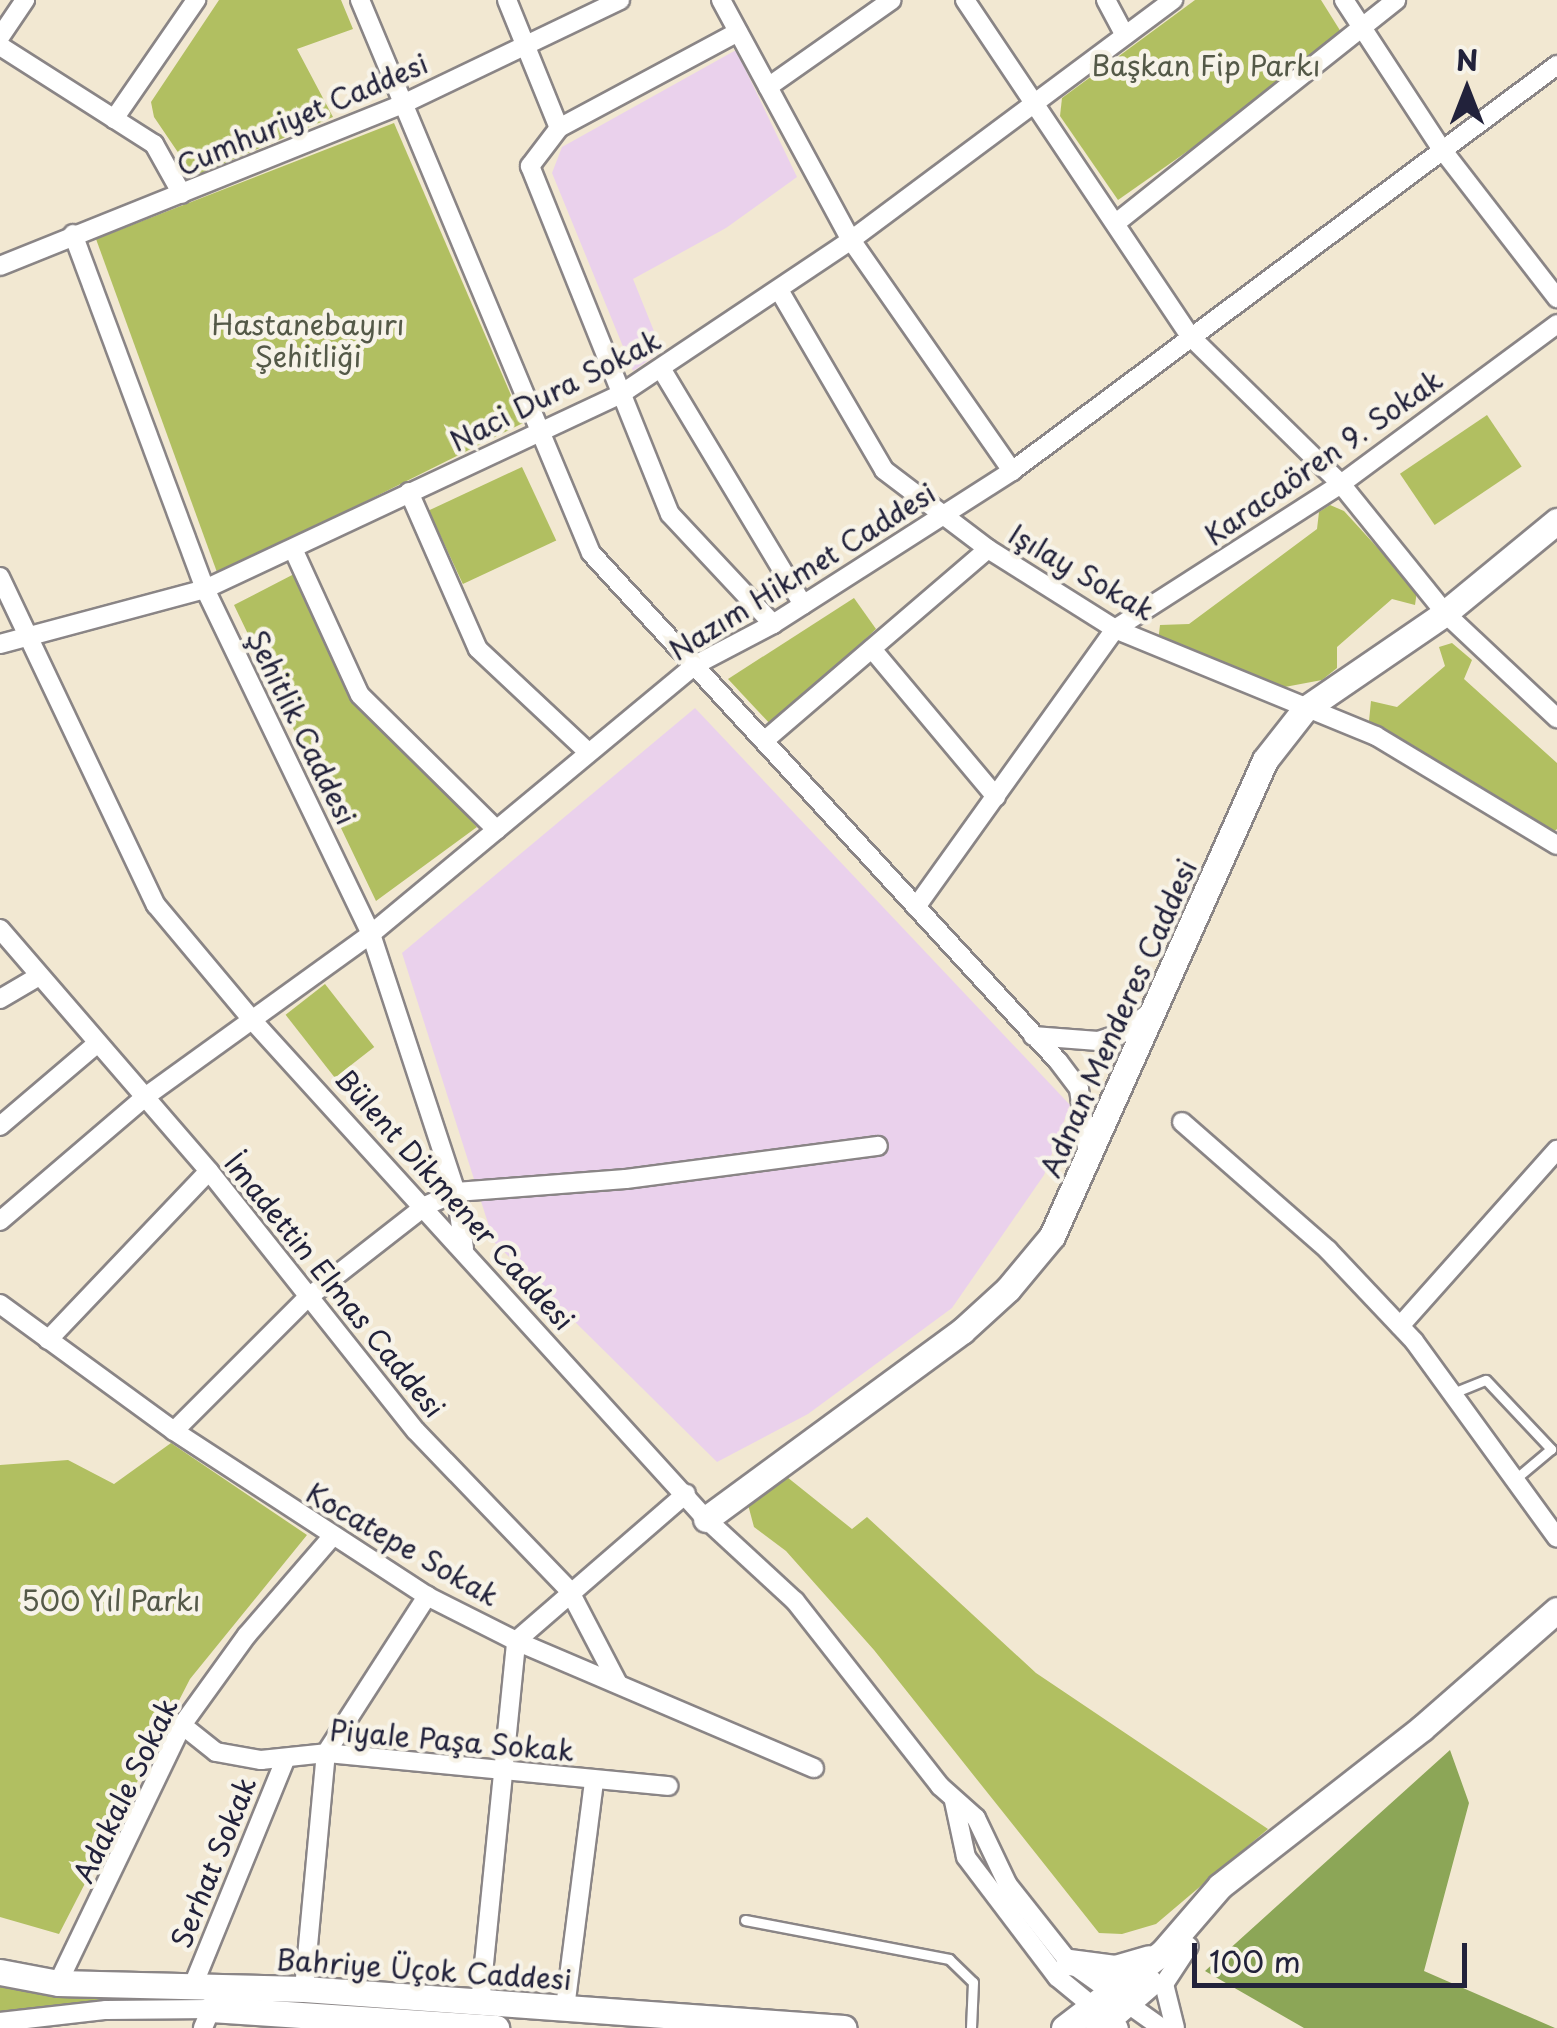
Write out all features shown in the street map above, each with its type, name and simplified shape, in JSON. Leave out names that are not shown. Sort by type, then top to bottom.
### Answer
[{"type":"street","points":[[0,37],[24,0]]},
{"type":"street","points":[[114,118],[196,0]]},
{"type":"street","points":[[360,0],[538,435],[592,553],[1079,1089],[1088,1120],[1086,1165]]},
{"type":"street","points":[[508,0],[559,128]]},
{"type":"street","points":[[721,0],[852,240],[1012,471]]},
{"type":"street","points":[[768,86],[892,0]]},
{"type":"street","points":[[964,0],[1191,337],[1341,484],[1445,613],[1557,718]]},
{"type":"street","points":[[1106,0],[1124,35]]},
{"type":"street","name":"Naci Dura Sokak","points":[[0,644],[205,589],[294,551],[408,492],[621,394],[852,240],[1172,0]]},
{"type":"street","points":[[1344,0],[1441,148],[1557,298]]},
{"type":"street","points":[[1116,223],[1396,0]]},
{"type":"street","name":"Cumhuriyet Caddesi","points":[[0,266],[401,106],[614,1]]},
{"type":"street","points":[[738,32],[559,128],[530,166],[670,514],[773,624]]},
{"type":"street","points":[[0,46],[154,144],[182,194]]},
{"type":"street","name":"Nazım Hikmet Caddesi","points":[[0,1221],[145,1098],[371,934],[695,665],[803,606],[1012,471],[1557,64]]},
{"type":"street","name":"Şehitlik Caddesi","points":[[73,234],[205,589],[371,934],[456,1192],[464,1248]]},
{"type":"street","name":"Işılay Sokak","points":[[779,290],[884,470],[988,550],[1115,628],[1376,736],[1557,846]]},
{"type":"street","name":"Karacaören 9. Sokak","points":[[1115,628],[1341,484],[1557,324]]},
{"type":"street","points":[[662,370],[803,606]]},
{"type":"street","points":[[408,492],[478,649],[587,751]]},
{"type":"street","name":"Adnan Menderes Caddesi","points":[[706,1518],[962,1331],[1008,1289],[1052,1236],[1265,760],[1305,709],[1445,613],[1557,521]]},
{"type":"street","points":[[764,741],[988,550]]},
{"type":"street","points":[[294,551],[360,695],[497,830]]},
{"type":"street","name":"Bülent Dikmener Caddesi","points":[[0,577],[23,636],[156,905],[254,1021],[706,1518],[796,1601],[954,1801],[976,1818],[1008,1884],[1109,2015]]},
{"type":"street","points":[[916,906],[1115,628]]},
{"type":"street","points":[[872,649],[996,797]]},
{"type":"street","name":"İmadettin Elmas Caddesi","points":[[0,929],[94,1046],[208,1172],[416,1432],[569,1590],[617,1682]]},
{"type":"street","points":[[0,999],[39,976]]},
{"type":"street","points":[[1033,1036],[1098,1040],[1126,1032],[1154,1009]]},
{"type":"street","points":[[0,1126],[94,1046]]},
{"type":"street","points":[[1182,1122],[1328,1250],[1400,1326],[1557,1538]]},
{"type":"street","points":[[174,1430],[306,1299],[425,1206],[456,1192],[626,1179],[878,1146]]},
{"type":"street","points":[[1400,1326],[1557,1150]]},
{"type":"street","points":[[48,1340],[208,1172]]},
{"type":"street","name":"Kocatepe Sokak","points":[[0,1304],[174,1430],[332,1538],[427,1596],[516,1641],[814,1768]]},
{"type":"street","points":[[480,2004],[516,1641],[569,1590],[686,1494]]},
{"type":"street","name":"Adakale Sokak","points":[[58,1982],[182,1725],[247,1635],[332,1538]]},
{"type":"street","points":[[304,1989],[326,1753],[427,1596]]},
{"type":"street","points":[[1109,2015],[1220,1886],[1290,1834],[1557,1610]]},
{"type":"street","name":"Piyale Paşa Sokak","points":[[182,1725],[216,1752],[286,1758],[326,1753],[668,1786]]},
{"type":"street","name":"Serhat Sokak","points":[[192,1988],[286,1758]]},
{"type":"street","points":[[564,2008],[594,1781]]},
{"type":"street","name":"Bülent Dikmener Caddesi","points":[[954,1801],[966,1856],[1056,1977],[1109,2015]]},
{"type":"street","points":[[1064,2028],[1109,2015],[1189,1946],[1290,1834]]},
{"type":"street","points":[[1175,2028],[1164,1984],[1189,1946]]},
{"type":"street","points":[[1070,1962],[1115,1968],[1163,1952]]},
{"type":"street","name":"Bahriye Üçok Caddesi","points":[[0,1972],[58,1982],[304,1989],[844,2028]]},
{"type":"street","points":[[0,2022],[106,2010],[207,2018]]},
{"type":"street","points":[[1109,2015],[1162,2028]]},
{"type":"street","name":"Bahriye Üçok Caddesi","points":[[207,2018],[496,2028]]},
{"type":"lane","points":[[1452,1393],[1486,1380],[1551,1449],[1514,1480]]},
{"type":"lane","points":[[745,1920],[949,1958],[973,1982],[972,2028]]},
{"type":"shaded area","points":[[736,50],[797,177],[726,228],[633,279],[662,351],[633,371],[552,173],[562,147]]},
{"type":"shaded area","points":[[695,708],[1070,1105],[1044,1175],[952,1308],[808,1414],[717,1462],[494,1242],[402,953]]},
{"type":"green space","points":[[219,0],[341,0],[353,29],[297,49],[333,117],[194,176],[154,117],[151,102]]},
{"type":"green space","name":"Başkan Fip Parkı","points":[[1195,0],[1321,0],[1346,40],[1118,200],[1060,116],[1062,98]]},
{"type":"green space","name":"Hastanebayırı Şehitliği","points":[[394,123],[523,423],[218,575],[96,239]]},
{"type":"green space","points":[[1487,415],[1522,466],[1435,525],[1400,474]]},
{"type":"green space","points":[[522,467],[556,540],[463,584],[429,511]]},
{"type":"green space","points":[[1330,505],[1344,511],[1417,591],[1415,605],[1392,599],[1337,647],[1337,668],[1322,680],[1274,689],[1158,642],[1160,625],[1189,624],[1317,529],[1319,512]]},
{"type":"green space","points":[[296,573],[355,697],[477,827],[376,901],[234,605]]},
{"type":"green space","points":[[854,598],[876,629],[773,727],[728,679]]},
{"type":"green space","points":[[1452,643],[1472,660],[1464,679],[1557,763],[1557,829],[1551,834],[1369,721],[1371,701],[1397,707],[1445,666],[1439,647]]},
{"type":"green space","points":[[325,984],[374,1047],[335,1078],[286,1015]]},
{"type":"green space","name":"500 Yıl Parkı","points":[[171,1443],[307,1535],[190,1679],[59,1934],[0,1917],[0,1465],[68,1460],[114,1484]]},
{"type":"green space","points":[[787,1477],[852,1529],[867,1517],[1036,1673],[1268,1829],[1156,1924],[1122,1934],[1099,1933],[874,1650],[786,1551],[754,1527],[747,1501]]},
{"type":"green space","points":[[1450,1750],[1469,1803],[1424,1971],[1555,2028],[1304,2028],[1205,1971]]},
{"type":"green space","points":[[0,1983],[102,1990],[102,2002],[0,2014]]}]
